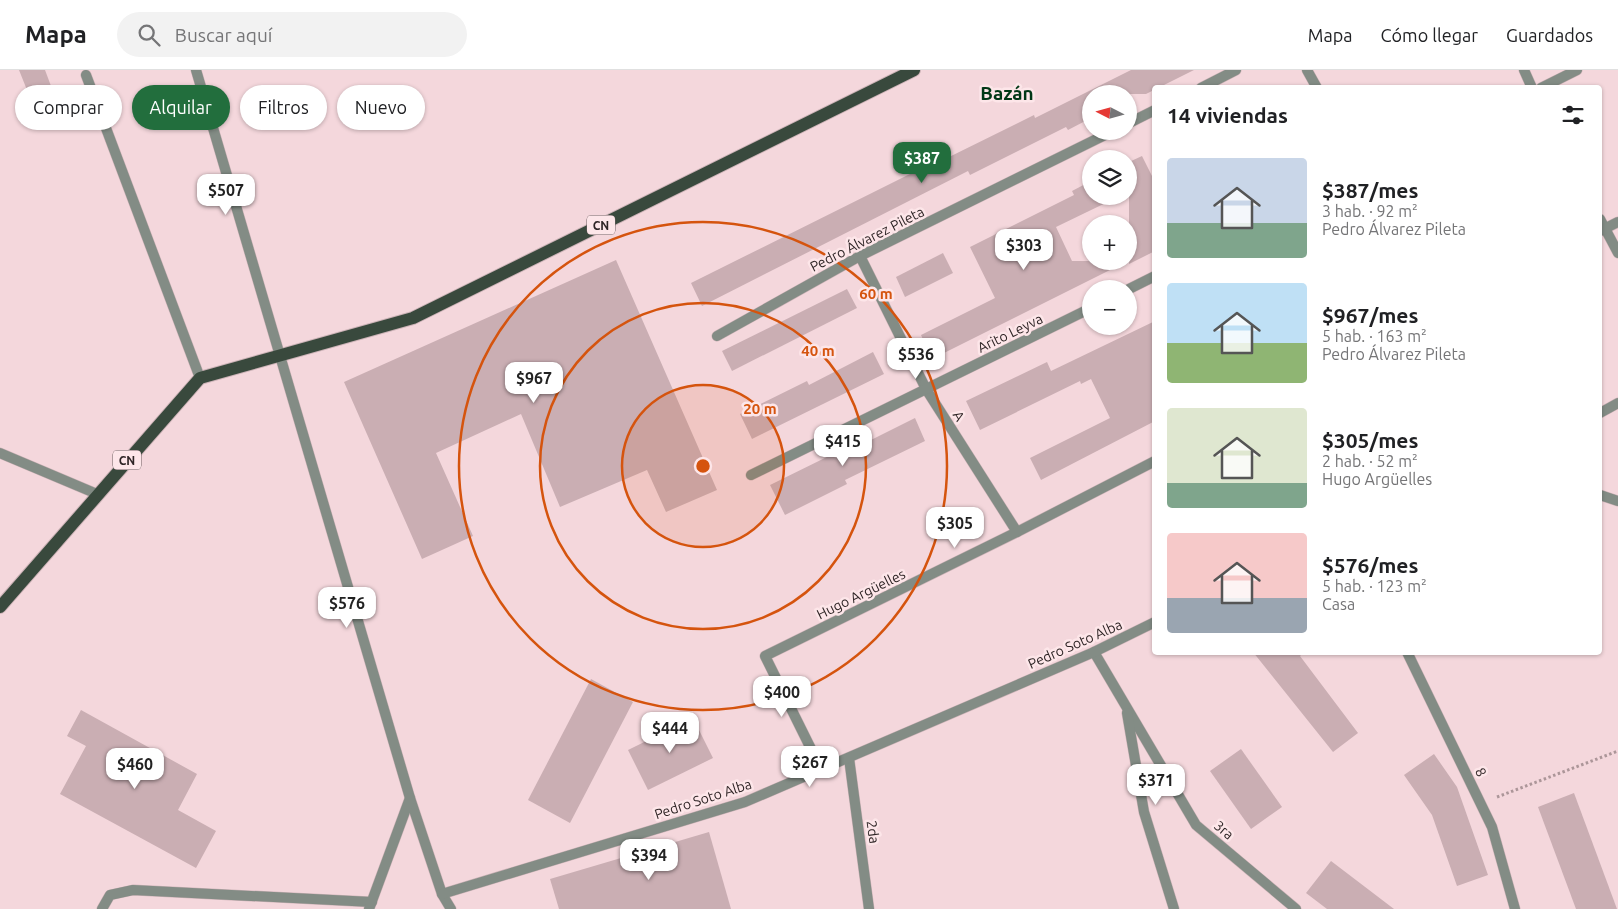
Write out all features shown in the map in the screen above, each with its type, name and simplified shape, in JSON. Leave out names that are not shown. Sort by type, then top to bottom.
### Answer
[{"type":"main road","name":"CN","points":[[0,607],[200,378],[413,318],[914,70]]},
{"type":"street","points":[[196,70],[410,798],[442,894],[451,909]]},
{"type":"street","points":[[1207,85],[1236,70]]},
{"type":"street","points":[[1307,70],[1314,85]]},
{"type":"street","points":[[1524,70],[1531,85]]},
{"type":"street","points":[[1547,85],[1577,70]]},
{"type":"street","points":[[86,75],[200,378]]},
{"type":"street","points":[[1138,118],[1152,112]]},
{"type":"street","name":"Pedro Álvarez Pileta","points":[[717,336],[860,256],[1095,140]]},
{"type":"street","points":[[1618,222],[1603,230],[1618,254]]},
{"type":"street","name":"A","points":[[860,256],[926,389],[1017,532]]},
{"type":"street","points":[[1137,285],[1152,278]]},
{"type":"street","name":"Arito Leyva","points":[[751,475],[1082,312]]},
{"type":"street","points":[[1602,412],[1618,404]]},
{"type":"street","points":[[0,454],[97,494]]},
{"type":"street","name":"Hugo Argüelles","points":[[821,770],[765,656],[1017,532],[1152,463]]},
{"type":"street","points":[[1602,495],[1618,501]]},
{"type":"street","name":"Pedro Soto Alba","points":[[442,894],[746,802],[1094,652],[1152,623]]},
{"type":"street","name":"3ra","points":[[1094,652],[1196,825],[1296,909]]},
{"type":"street","name":"8","points":[[1408,655],[1492,827],[1515,909]]},
{"type":"street","points":[[1126,706],[1144,812],[1174,909]]},
{"type":"street","name":"2da","points":[[849,758],[869,909]]},
{"type":"street","points":[[102,909],[110,894],[133,890],[370,906],[410,798]]},
{"type":"path","points":[[1480,803],[1618,751]]},
{"type":"building","points":[[19,70],[45,70],[51,85],[25,85]]},
{"type":"building","points":[[1131,70],[1194,70],[1164,85],[1152,85],[1152,91],[1146,94],[1138,94],[1138,85],[1101,85]]},
{"type":"building","points":[[1082,94],[1082,123],[1068,130],[1066,127],[970,175],[968,171],[702,306],[691,283],[940,159],[941,161],[1034,115],[1035,118]]},
{"type":"building","points":[[1142,156],[1152,176],[1152,252],[1137,260],[1137,215],[1129,215],[1129,205],[1137,205],[1137,158]]},
{"type":"building","points":[[1082,186],[1082,205],[1101,205],[1056,227],[1072,261],[1082,261],[1082,270],[1110,270],[1090,280],[1082,280],[1082,284],[932,359],[921,335],[995,298],[970,247],[1074,195],[1072,191]]},
{"type":"building","points":[[943,253],[953,273],[905,297],[896,277]]},
{"type":"building","points":[[616,260],[717,490],[666,512],[647,470],[560,507],[521,414],[436,453],[473,536],[422,559],[344,382]]},
{"type":"building","points":[[847,289],[857,308],[732,371],[722,351]]},
{"type":"building","points":[[1152,322],[1152,423],[1041,480],[1030,458],[1110,418],[1091,379],[1081,384],[1080,381],[980,430],[966,401],[1047,362],[1051,371],[1126,335],[1137,335],[1137,330]]},
{"type":"building","points":[[873,352],[884,374],[752,439],[740,414],[807,381],[809,385]]},
{"type":"building","points":[[915,418],[925,441],[845,480],[847,484],[785,515],[770,485],[833,454],[835,458]]},
{"type":"building","points":[[1255,655],[1301,655],[1358,733],[1333,752]]},
{"type":"building","points":[[591,679],[633,702],[570,823],[528,800]]},
{"type":"building","points":[[81,710],[197,774],[178,810],[216,831],[196,868],[60,794],[86,746],[67,736]]},
{"type":"building","points":[[693,718],[713,758],[648,790],[628,750]]},
{"type":"building","points":[[1241,749],[1282,807],[1251,829],[1210,771]]},
{"type":"building","points":[[1434,754],[1457,787],[1488,875],[1457,886],[1432,815],[1404,775]]},
{"type":"building","points":[[1574,793],[1617,909],[1576,909],[1538,807]]},
{"type":"building","points":[[709,832],[731,909],[559,909],[550,879]]},
{"type":"building","points":[[1331,861],[1394,909],[1327,909],[1306,893]]},
{"type":"district","name":"Bazán","points":[[1007,93]]}]
